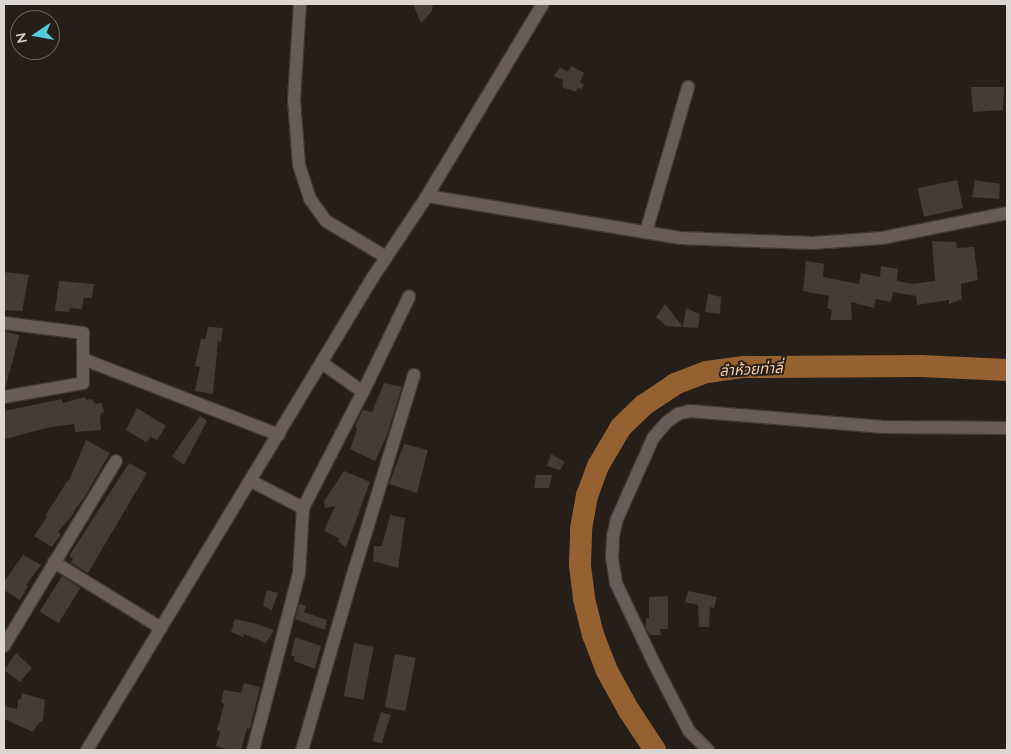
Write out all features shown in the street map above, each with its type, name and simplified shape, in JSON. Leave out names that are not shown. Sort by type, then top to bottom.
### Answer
[{"type":"street","points":[[300,4],[294,100],[299,165],[310,199],[326,221],[386,257]]},
{"type":"street","points":[[87,750],[386,257],[427,196],[543,4]]},
{"type":"street","points":[[646,232],[688,87]]},
{"type":"street","points":[[427,196],[681,238],[814,243],[882,238],[1007,213]]},
{"type":"street","points":[[253,750],[300,573],[303,508],[363,392],[409,297]]},
{"type":"street","points":[[4,323],[83,333],[83,383],[4,397]]},
{"type":"street","points":[[83,359],[279,434]]},
{"type":"street","points":[[322,363],[363,392]]},
{"type":"street","points":[[302,750],[414,375]]},
{"type":"street","points":[[708,750],[689,731],[654,663],[616,583],[612,558],[612,536],[617,519],[653,438],[667,422],[678,414],[700,412],[884,427],[1007,428]]},
{"type":"street","points":[[4,646],[116,461]]},
{"type":"street","points":[[251,481],[303,508]]},
{"type":"street","points":[[54,562],[161,628]]},
{"type":"building","points":[[413,4],[433,4],[432,11],[421,23]]},
{"type":"building","points":[[572,66],[584,73],[580,82],[584,85],[581,89],[577,88],[576,92],[562,87],[563,80],[554,76],[560,67],[567,72]]},
{"type":"building","points":[[971,87],[1004,87],[1003,110],[973,112]]},
{"type":"building","points":[[957,180],[963,208],[924,217],[918,188]]},
{"type":"building","points":[[975,180],[1000,184],[999,199],[972,197]]},
{"type":"building","points":[[932,241],[956,242],[957,248],[974,247],[978,280],[961,284],[962,299],[949,304],[949,300],[917,305],[916,296],[893,292],[891,302],[876,299],[874,308],[851,302],[852,320],[830,320],[832,310],[827,308],[829,296],[803,291],[806,261],[824,264],[823,277],[859,284],[861,273],[880,277],[881,266],[898,269],[897,281],[912,284],[935,281]]},
{"type":"building","points":[[6,272],[29,275],[22,311],[4,310],[4,276]]},
{"type":"building","points":[[59,281],[94,284],[92,298],[84,298],[82,309],[70,308],[69,312],[55,311]]},
{"type":"building","points":[[708,294],[721,297],[720,314],[705,312]]},
{"type":"building","points":[[665,304],[683,327],[686,308],[700,314],[698,328],[666,326],[656,317]]},
{"type":"building","points":[[208,327],[223,328],[221,342],[218,341],[213,394],[195,391],[200,367],[195,366],[201,339],[205,339]]},
{"type":"building","points":[[4,331],[19,335],[5,387],[4,387]]},
{"type":"building","points":[[384,383],[402,387],[387,435],[375,461],[350,449],[357,429],[355,426],[363,410],[372,412]]},
{"type":"building","points":[[85,397],[87,400],[92,399],[95,404],[102,403],[104,412],[100,414],[101,430],[75,432],[74,424],[46,428],[6,439],[4,434],[4,411],[62,399],[63,403]]},
{"type":"building","points":[[137,408],[166,426],[157,440],[151,437],[146,442],[126,430]]},
{"type":"building","points":[[200,416],[207,421],[184,465],[172,456]]},
{"type":"building","points":[[86,440],[110,453],[84,498],[58,532],[61,534],[52,547],[34,536],[69,481]]},
{"type":"building","points":[[404,444],[428,450],[417,493],[389,484]]},
{"type":"building","points":[[551,454],[565,462],[560,470],[547,466]]},
{"type":"building","points":[[129,463],[147,473],[88,573],[71,563],[73,559],[69,556]]},
{"type":"building","points":[[344,471],[370,482],[346,548],[338,541],[340,539],[324,531],[335,506],[325,508],[324,501]]},
{"type":"building","points":[[536,475],[552,475],[549,488],[534,488]]},
{"type":"building","points":[[390,515],[405,518],[398,568],[373,561],[374,546],[382,546]]},
{"type":"building","points":[[23,555],[41,565],[26,585],[28,586],[20,600],[4,590],[4,582]]},
{"type":"building","points":[[62,576],[81,588],[58,623],[40,612]]},
{"type":"building","points":[[267,590],[278,593],[272,610],[263,606]]},
{"type":"building","points":[[688,591],[717,597],[714,608],[710,607],[709,627],[699,627],[698,605],[685,602]]},
{"type":"building","points":[[668,596],[668,629],[660,629],[661,635],[650,635],[646,628],[646,618],[649,618],[649,597]]},
{"type":"building","points":[[299,604],[306,606],[304,612],[327,620],[325,630],[295,619]]},
{"type":"building","points":[[235,619],[274,630],[266,643],[244,634],[243,637],[231,632]]},
{"type":"building","points":[[295,637],[321,646],[315,669],[294,661],[295,657],[291,655]]},
{"type":"building","points":[[354,643],[374,647],[363,700],[344,696]]},
{"type":"building","points":[[16,653],[32,668],[20,682],[4,670]]},
{"type":"building","points":[[395,654],[416,658],[405,711],[385,707]]},
{"type":"building","points":[[244,683],[260,687],[250,729],[247,728],[241,750],[230,750],[216,746],[220,732],[217,730],[224,704],[221,702],[224,690],[241,693]]},
{"type":"building","points":[[22,693],[45,700],[43,720],[33,732],[4,719],[4,706],[17,709],[18,700],[21,699]]},
{"type":"building","points":[[381,712],[391,715],[382,744],[372,741]]},
{"type":"waterway","name":"ลำห้วยท่าลี่","points":[[655,750],[628,709],[607,671],[593,635],[584,598],[580,564],[581,529],[587,496],[598,466],[621,427],[644,405],[675,384],[707,372],[744,367],[921,366],[1007,370]]}]
